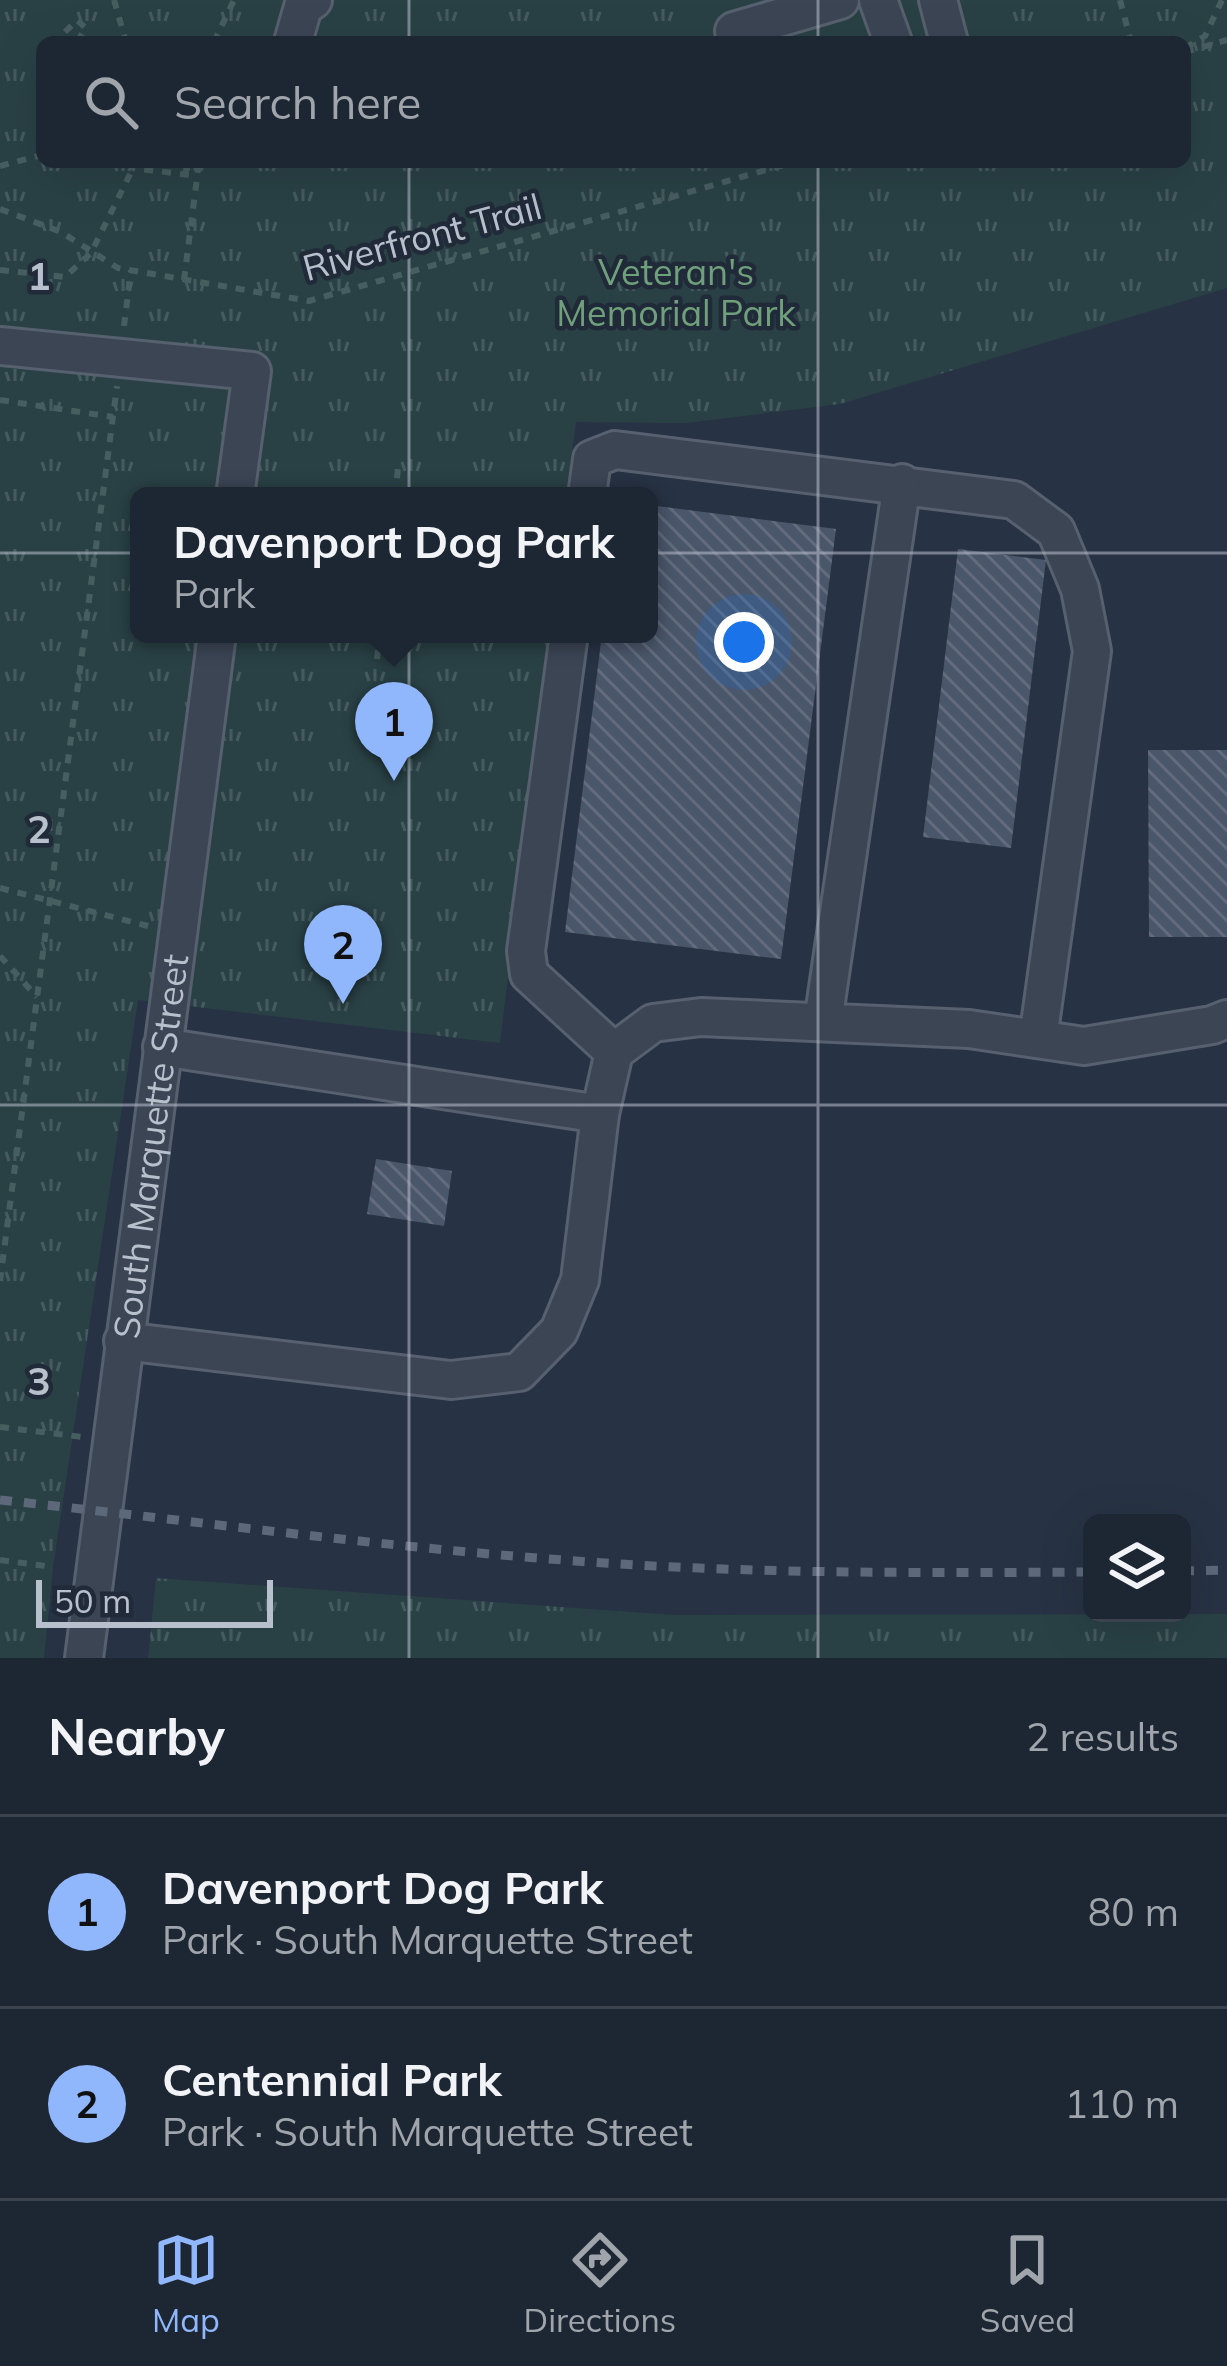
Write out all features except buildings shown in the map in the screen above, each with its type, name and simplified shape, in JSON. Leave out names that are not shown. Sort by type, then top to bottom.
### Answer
[{"type":"street","points":[[295,36],[303,8],[313,0]]},
{"type":"street","points":[[734,31],[840,0]]},
{"type":"street","points":[[878,0],[891,36]]},
{"type":"street","points":[[938,0],[948,36]]},
{"type":"street","points":[[0,346],[252,371],[236,487]]},
{"type":"street","points":[[588,487],[592,459],[615,450],[1014,500],[1056,531],[1080,589],[1092,651],[1038,1039]]},
{"type":"street","points":[[823,1022],[902,484]]},
{"type":"street","name":"South Marquette Street","points":[[84,1658],[216,643]]},
{"type":"street","points":[[567,643],[526,951],[529,974],[614,1052]]},
{"type":"street","points":[[123,1341],[451,1380],[519,1372],[559,1331],[580,1280],[600,1114],[614,1052],[653,1023],[701,1017],[968,1029],[1084,1046],[1227,1019]]},
{"type":"street","points":[[162,1047],[600,1114]]},
{"type":"path","points":[[114,0],[124,36]]},
{"type":"path","points":[[217,36],[234,0]]},
{"type":"path","points":[[1120,0],[1129,36]]},
{"type":"path","points":[[1191,46],[1205,36],[1222,0]]},
{"type":"path","points":[[65,32],[77,20],[86,28],[81,36]]},
{"type":"path","points":[[1191,49],[1227,40]]},
{"type":"path","points":[[1,164],[36,156]]},
{"type":"path","points":[[0,270],[65,277],[91,253],[131,168]]},
{"type":"path","points":[[150,168],[197,176]]},
{"type":"path","points":[[185,174],[186,168]]},
{"type":"path","points":[[184,280],[198,168]]},
{"type":"path","name":"Riverfront Trail","points":[[0,208],[61,232],[91,253],[130,270],[309,301],[773,168]]},
{"type":"path","points":[[0,1281],[130,270]]},
{"type":"path","points":[[0,400],[113,417]]},
{"type":"path","points":[[396,487],[398,468]]},
{"type":"path","points":[[377,659],[379,643]]},
{"type":"path","points":[[0,888],[177,933]]},
{"type":"path","points":[[0,956],[37,997]]},
{"type":"path","points":[[0,1427],[110,1441]]},
{"type":"path","points":[[0,1560],[53,1567]]},
{"type":"green space","name":"Veteran's Memorial Park","points":[[0,0],[1227,0],[1227,288],[840,404],[686,423],[576,422],[567,487],[130,487],[130,643],[548,643],[500,1043],[138,1000],[53,1567],[44,1658],[0,1658]]},
{"type":"green space","points":[[156,1578],[674,1615],[1083,1614],[1083,1622],[1191,1622],[1191,1614],[1227,1614],[1227,1658],[148,1658]]},
{"type":"railway","points":[[0,1500],[422,1548],[629,1565],[827,1572],[1083,1572]]},
{"type":"railway","points":[[1191,1571],[1227,1570]]},
{"type":"place","name":"Davenport Dog Park","points":[[394,781]]},
{"type":"place","name":"Centennial Park","points":[[343,1004]]}]
